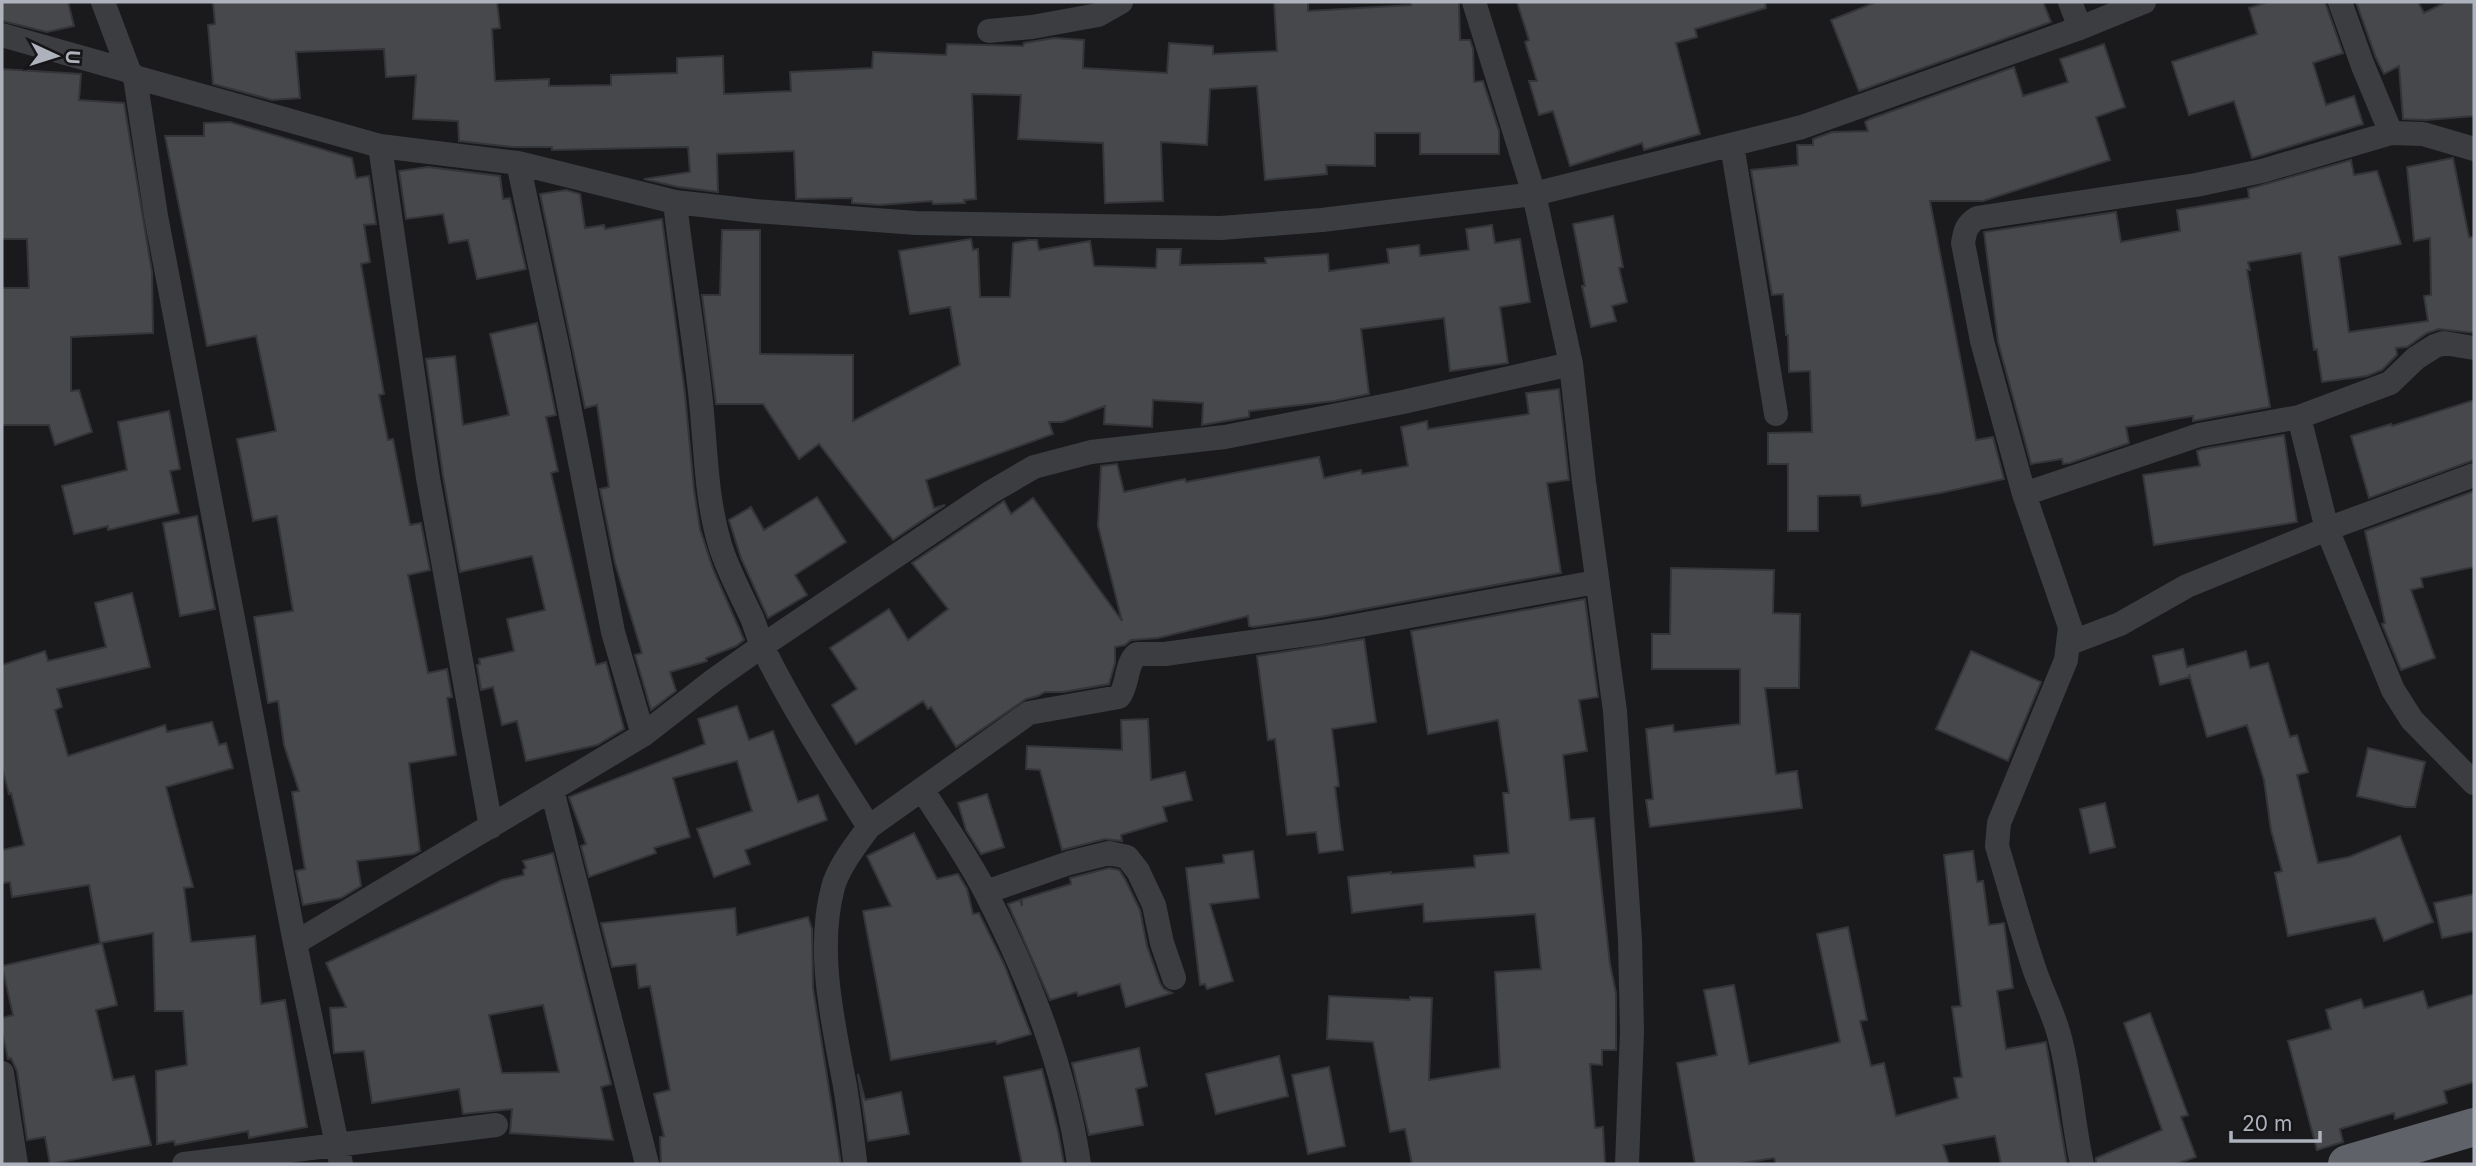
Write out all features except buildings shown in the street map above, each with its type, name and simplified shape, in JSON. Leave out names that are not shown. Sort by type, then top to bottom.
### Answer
[{"type":"highway","points":[[2347,1164],[2474,1126]]},
{"type":"street","points":[[103,2],[132,74],[156,216],[295,943],[339,1154]]},
{"type":"street","points":[[989,31],[1032,27],[1098,15],[1121,2]]},
{"type":"street","points":[[1474,2],[1534,194],[1571,364],[1596,582],[1615,710],[1630,940],[1632,1032],[1627,1164]]},
{"type":"street","points":[[2070,2],[2080,28]]},
{"type":"street","points":[[2,35],[380,146],[518,163],[676,202],[915,223],[1221,228],[1322,220],[1534,194],[1802,127],[2080,28],[2144,2]]},
{"type":"street","points":[[2340,2],[2391,133]]},
{"type":"street","points":[[2082,1164],[2071,1087],[2058,1030],[2025,940],[1997,846],[1998,822],[2066,660],[2070,626],[2024,494],[1982,341],[1963,243],[1965,230],[1969,223],[1977,218],[2196,185],[2272,168],[2391,133],[2423,134],[2474,149]]},
{"type":"street","points":[[1732,145],[1776,414]]},
{"type":"street","points":[[380,146],[428,478],[491,827]]},
{"type":"street","points":[[518,163],[559,354],[613,632],[643,735]]},
{"type":"street","points":[[676,202],[701,397],[711,509],[732,579],[752,618],[762,646],[808,731],[869,827]]},
{"type":"street","points":[[2024,494],[2199,435],[2300,417],[2390,383],[2416,358],[2444,343],[2474,348]]},
{"type":"street","points":[[295,943],[643,735],[762,646],[991,492],[1034,467],[1091,452],[1225,437],[1403,402],[1571,364]]},
{"type":"street","points":[[2300,417],[2327,529],[2393,690],[2413,720],[2474,783]]},
{"type":"street","points":[[2070,643],[2120,624],[2187,586],[2327,529],[2474,475]]},
{"type":"street","points":[[855,1161],[845,1087],[835,1045],[826,936],[833,886],[869,827],[1029,713],[1119,697],[1124,690],[1131,661],[1137,654],[1165,654],[1322,632],[1596,582]]},
{"type":"street","points":[[922,789],[986,892],[1043,1018],[1063,1082],[1079,1164]]},
{"type":"street","points":[[552,790],[646,1164]]},
{"type":"street","points":[[986,892],[1082,859],[1109,853],[1127,857],[1138,871],[1154,905],[1162,943],[1174,978]]},
{"type":"street","points":[[2,1073],[16,1164]]},
{"type":"street","points":[[184,1164],[339,1154],[496,1125]]}]
